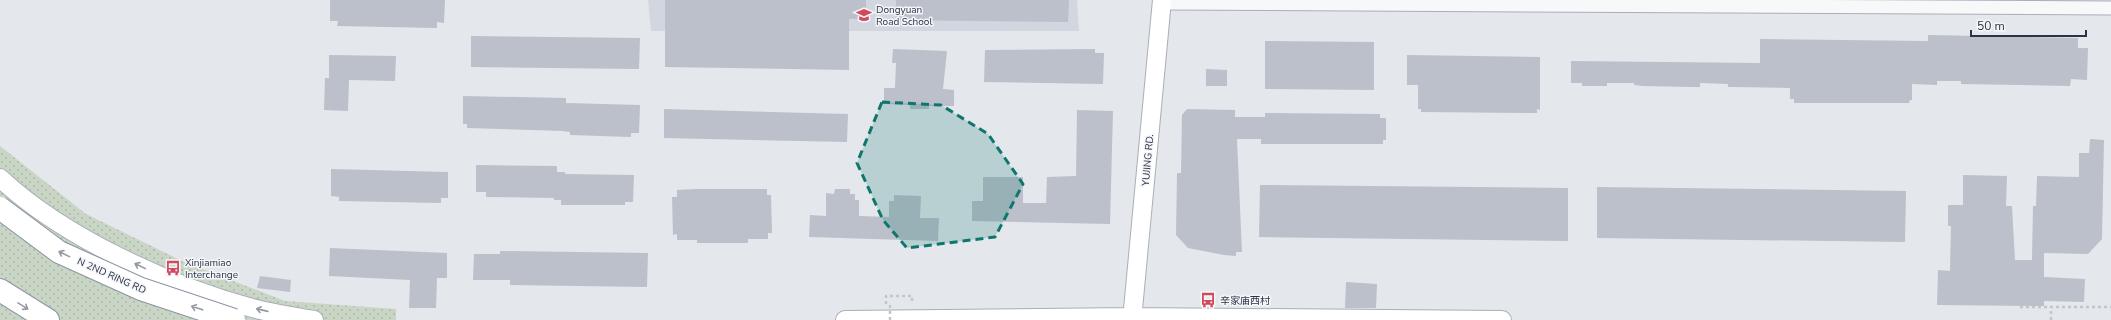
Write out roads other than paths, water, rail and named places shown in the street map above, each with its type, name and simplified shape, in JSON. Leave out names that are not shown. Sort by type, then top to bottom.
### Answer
[{"type":"highway","name":"N 2ND RING RD","points":[[0,208],[59,252],[141,289],[234,320]]},
{"type":"highway","points":[[0,290],[48,320]]},
{"type":"main road","name":"YUJING RD.","points":[[1132,318],[1162,1]]},
{"type":"main road","points":[[0,178],[19,196],[86,240],[170,281],[259,310],[314,320]]},
{"type":"main road","points":[[0,216],[19,196]]},
{"type":"main road","points":[[845,320],[1132,318],[1502,320]]},
{"type":"street","points":[[1162,1],[2111,8]]},
{"type":"place","name":"Dongyuan Road School","points":[[864,15]]},
{"type":"place","name":"Xinjiamiao Interchange","points":[[173,268]]},
{"type":"place","name":"辛家庙西村","points":[[1208,300]]}]
